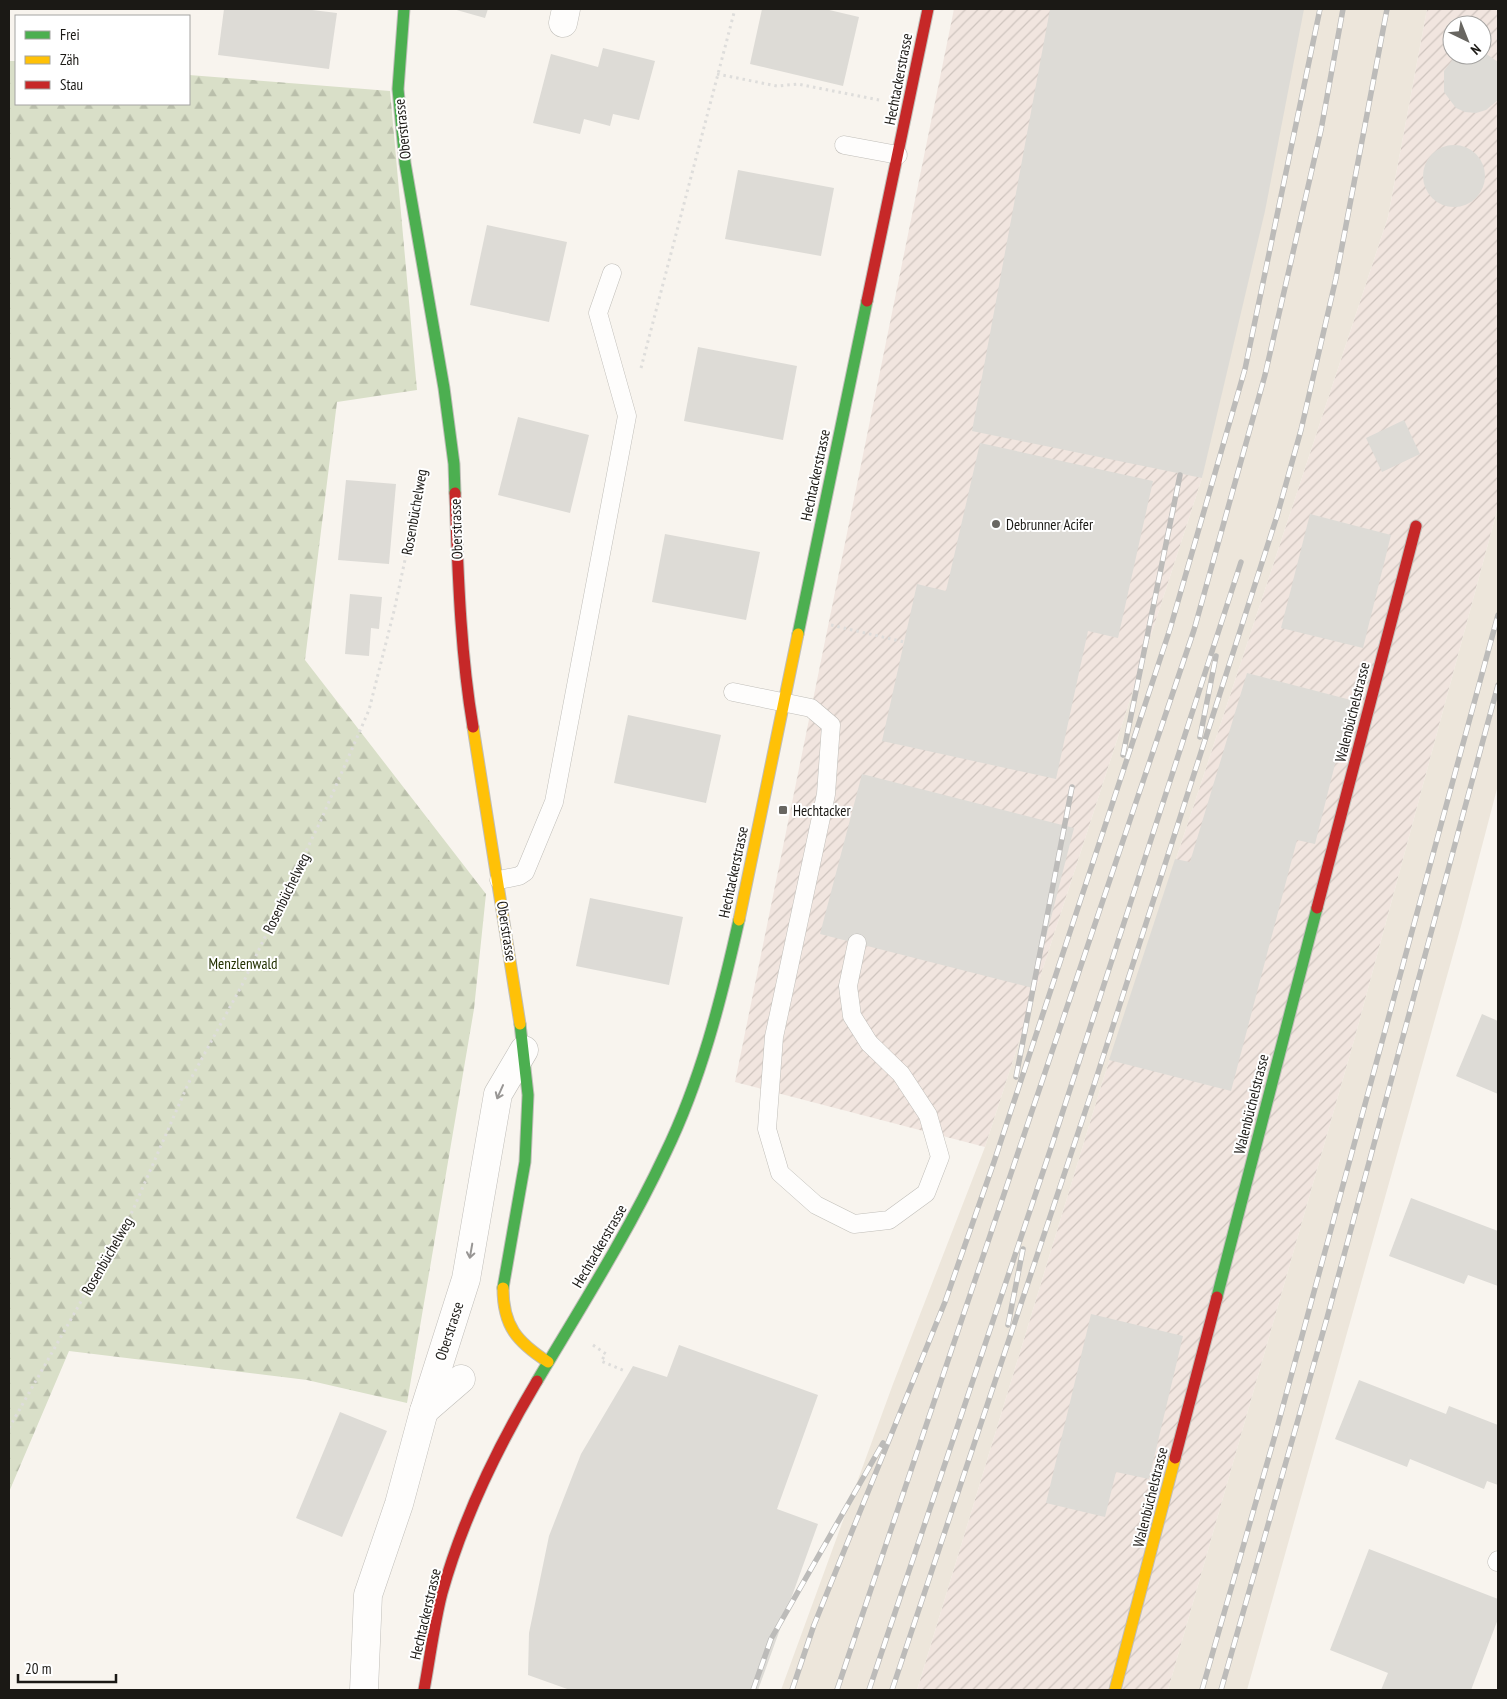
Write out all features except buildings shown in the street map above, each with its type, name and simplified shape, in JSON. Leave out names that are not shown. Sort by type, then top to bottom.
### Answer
[{"type":"street","name":"Oberstrasse","points":[[404,9],[398,89],[405,163],[445,397],[454,464],[459,598],[467,691],[499,880],[524,1050],[528,1095],[525,1162],[503,1286],[502,1306],[517,1339],[531,1352],[548,1362]]},
{"type":"street","name":"Hechtackerstrasse","points":[[424,1690],[442,1594],[463,1528],[504,1437],[639,1207],[666,1153],[709,1042],[724,987],[928,9]]},
{"type":"street","name":"Walenbüchelstrasse","points":[[1115,1690],[1416,526]]},
{"type":"street","name":"Oberstrasse","points":[[364,1690],[368,1595],[398,1504],[424,1410],[466,1279],[498,1094],[524,1050]]},
{"type":"street","name":"Oberstrasse","points":[[424,1410],[461,1379]]},
{"type":"lane","points":[[844,145],[898,155]]},
{"type":"lane","points":[[499,880],[519,876],[525,872],[554,802],[627,416],[598,312],[612,273]]},
{"type":"lane","points":[[733,692],[811,708],[831,725],[826,794],[774,1037],[767,1129],[780,1173],[816,1205],[854,1224],[889,1220],[926,1193],[940,1157],[928,1115],[901,1074],[869,1043],[852,1016],[848,986],[857,943]]},
{"type":"path","points":[[624,406],[639,375],[735,9]]},
{"type":"path","points":[[718,74],[777,86],[798,84],[885,101]]},
{"type":"path","name":"Rosenbüchelweg","points":[[9,1428],[132,1212],[188,1084],[242,985],[321,820],[369,710],[394,611],[424,472]]},
{"type":"path","points":[[801,618],[904,642]]},
{"type":"path","points":[[568,1328],[606,1354],[601,1361],[625,1371]]},
{"type":"shaded area","points":[[954,9],[1290,9],[1202,478],[985,1147],[735,1082]]},
{"type":"shaded area","points":[[1290,9],[1427,9],[1388,217],[1102,1083],[917,1690],[781,1690],[893,1384],[985,1147],[1202,478]]},
{"type":"shaded area","points":[[1427,9],[1498,9],[1498,507],[1355,1037],[1168,1690],[917,1690],[1102,1083],[1388,217]]},
{"type":"shaded area","points":[[1498,507],[1498,785],[1461,926],[1247,1690],[1168,1690],[1355,1037]]},
{"type":"green space","name":"Menzlenwald","points":[[9,61],[15,61],[15,105],[190,105],[190,75],[390,91],[417,390],[337,402],[305,660],[486,894],[474,1009],[407,1403],[307,1380],[69,1351],[9,1492]]},
{"type":"railway","points":[[792,1690],[814,1625],[945,1302],[994,1162],[1170,629],[1245,369],[1320,9]]},
{"type":"railway","points":[[837,1690],[1194,630],[1265,375],[1321,130],[1343,9]]},
{"type":"railway","points":[[892,1690],[1095,1082],[1277,516],[1301,430],[1336,278],[1387,9]]},
{"type":"railway","points":[[1123,755],[1180,475]]},
{"type":"railway","points":[[869,1690],[1051,1148],[1241,562]]},
{"type":"railway","points":[[1202,1690],[1274,1439],[1498,615]]},
{"type":"railway","points":[[1200,737],[1216,656]]},
{"type":"railway","points":[[1221,1690],[1327,1318],[1498,685]]},
{"type":"railway","points":[[1016,1077],[1072,787]]},
{"type":"railway","points":[[1008,1325],[1023,1249]]},
{"type":"railway","points":[[753,1690],[771,1639],[883,1443]]},
{"type":"traffic: fast","points":[[404,9],[398,89],[405,163],[444,388],[454,464],[455,493]]},
{"type":"traffic: fast","points":[[798,634],[867,301]]},
{"type":"traffic: fast","points":[[1217,1297],[1317,908]]},
{"type":"traffic: fast","points":[[537,1381],[620,1241],[651,1183],[678,1126],[709,1039],[739,920]]},
{"type":"traffic: fast","points":[[503,1288],[525,1162],[528,1095],[520,1024]]},
{"type":"traffic: slow","points":[[739,920],[798,634]]},
{"type":"traffic: slow","points":[[473,727],[520,1024]]},
{"type":"traffic: slow","points":[[503,1288],[506,1313],[514,1332],[520,1340],[548,1362]]},
{"type":"traffic: slow","points":[[1115,1690],[1175,1458]]},
{"type":"traffic: jam","points":[[867,301],[928,9]]},
{"type":"traffic: jam","points":[[455,493],[462,640],[473,727]]},
{"type":"traffic: jam","points":[[1317,908],[1416,526]]},
{"type":"traffic: jam","points":[[1175,1458],[1217,1297]]},
{"type":"traffic: jam","points":[[424,1690],[434,1629],[450,1565],[482,1484],[508,1432],[537,1381]]},
{"type":"place","name":"Debrunner Acifer","points":[[996,524]]},
{"type":"place","name":"Hechtacker","points":[[783,810]]}]
